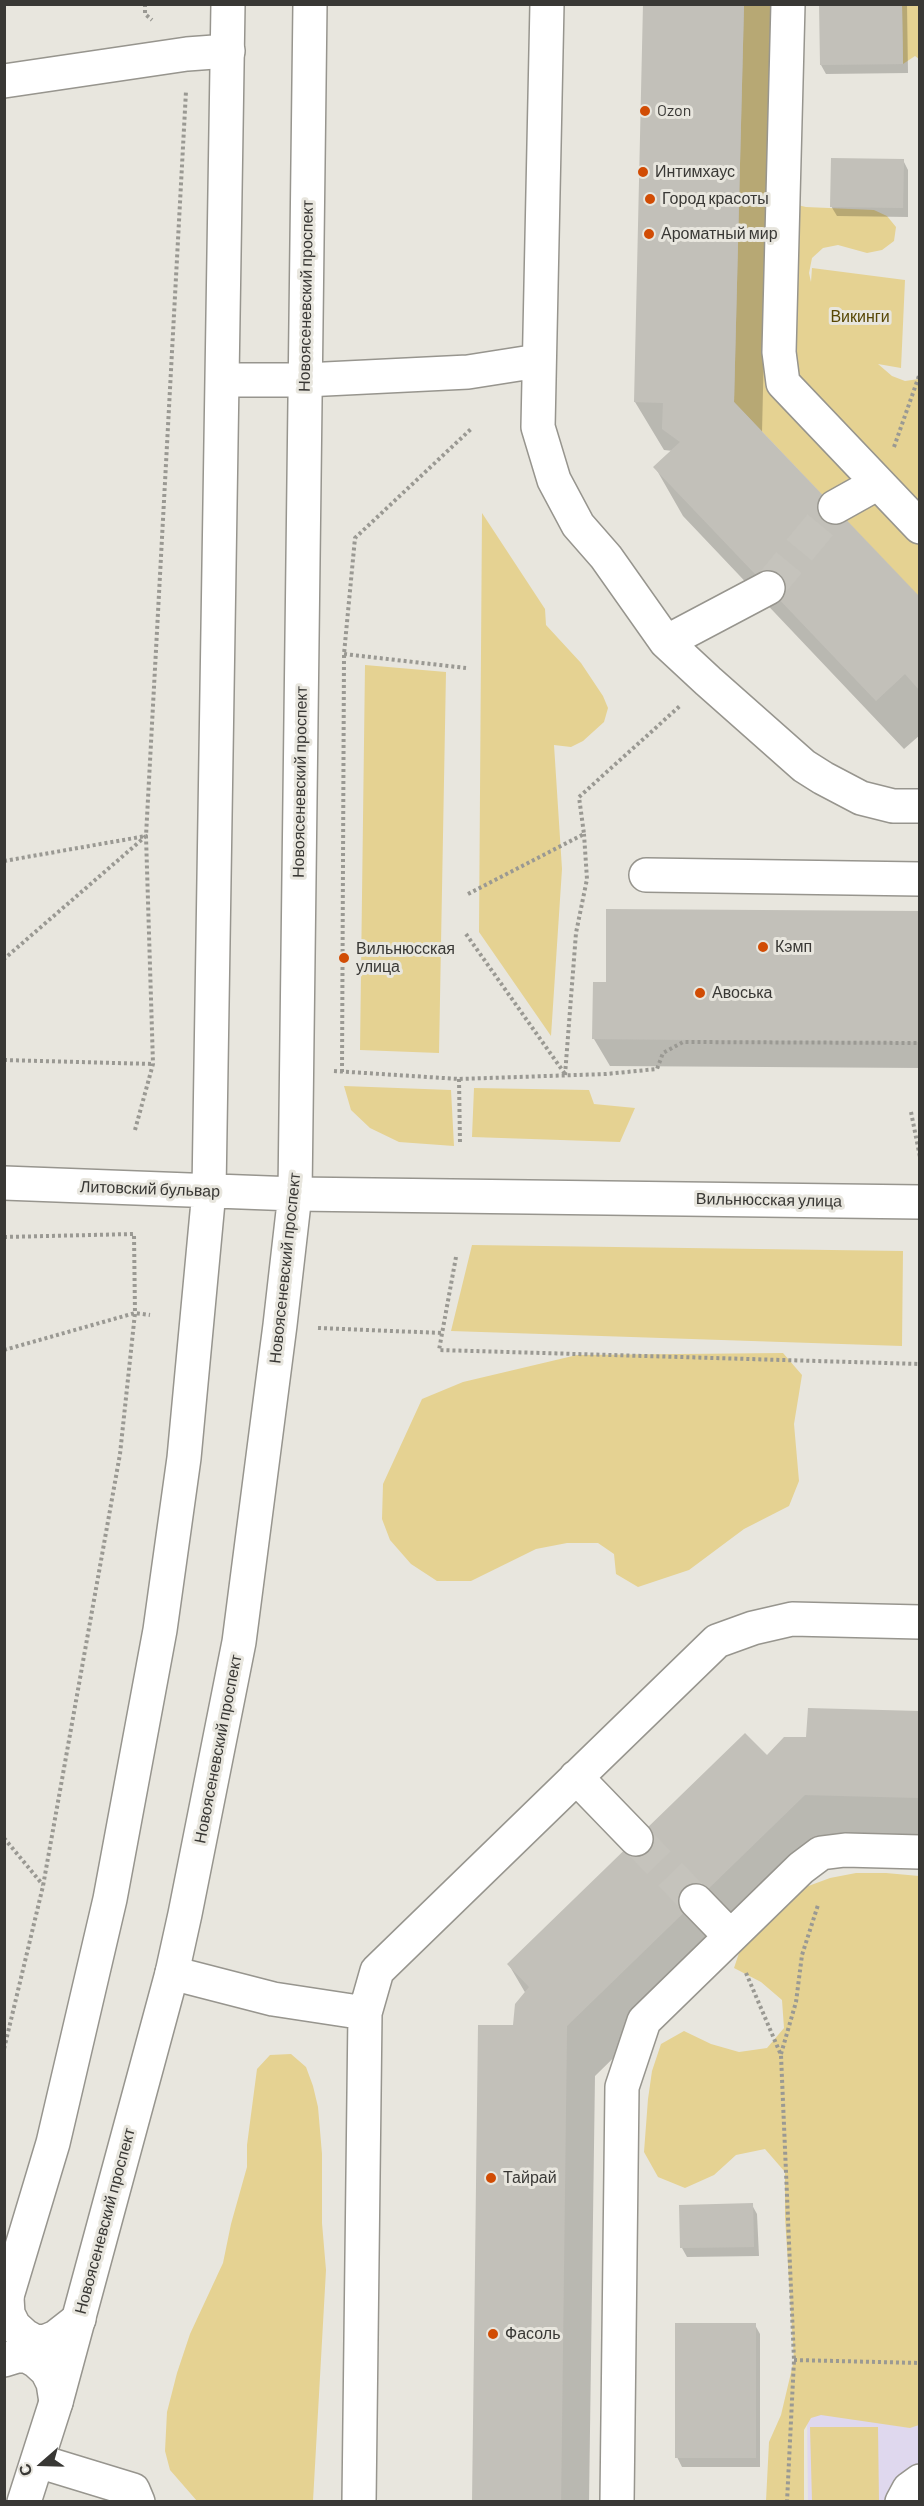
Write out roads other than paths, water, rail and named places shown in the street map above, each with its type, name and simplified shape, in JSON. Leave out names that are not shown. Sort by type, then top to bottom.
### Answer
[{"type":"main road","points":[[79,2319],[56,2337],[44,2342],[34,2341],[14,2326],[8,2314],[6,2302],[53,2143],[110,1899],[158,1641],[184,1458],[209,1191],[228,4]]},
{"type":"main road","name":"Новоясеневский проспект","points":[[24,2502],[56,2402],[172,1973],[239,1642],[264,1459],[295,1194],[310,4]]},
{"type":"main road","points":[[547,4],[538,427],[554,480],[578,525],[606,557],[666,642],[708,681],[804,766],[823,778],[861,798],[893,806],[920,806]]},
{"type":"main road","points":[[788,4],[779,352],[783,383],[920,527]]},
{"type":"main road","points":[[4,81],[188,54],[228,51]]},
{"type":"main road","points":[[223,380],[305,380],[468,372],[538,361]]},
{"type":"main road","points":[[835,507],[878,483]]},
{"type":"main road","points":[[666,642],[768,588]]},
{"type":"main road","points":[[646,875],[920,879]]},
{"type":"main road","name":"Литовский бульвар","points":[[4,1183],[295,1194]]},
{"type":"main road","name":"Вильнюсская улица","points":[[295,1194],[920,1202]]},
{"type":"main road","points":[[359,2502],[365,2013],[377,1971],[717,1641],[753,1628],[792,1618],[920,1623]]},
{"type":"main road","points":[[576,1777],[636,1839]]},
{"type":"main road","points":[[617,2502],[622,2087],[644,2021],[801,1868],[821,1853],[845,1850],[920,1852]]},
{"type":"main road","points":[[696,1901],[730,1936]]},
{"type":"main road","points":[[172,1973],[273,1999],[365,2013]]},
{"type":"main road","points":[[4,2360],[27,2356],[36,2361],[47,2371],[53,2384],[56,2402]]},
{"type":"main road","points":[[38,2461],[133,2490],[138,2502]]},
{"type":"main road","points":[[902,2502],[909,2489],[920,2481]]},
{"type":"tunnel","points":[[768,588],[835,507]]},
{"type":"tunnel","points":[[636,1839],[696,1901]]},
{"type":"place","name":"Ozon","points":[[645,111]]},
{"type":"place","name":"Интимхаус","points":[[643,172]]},
{"type":"place","name":"Город красоты","points":[[650,199]]},
{"type":"place","name":"Ароматный мир","points":[[649,234]]},
{"type":"place","name":"Кэмп","points":[[763,947]]},
{"type":"place","name":"Вильнюсская улица","points":[[344,958]]},
{"type":"place","name":"Авоська","points":[[700,993]]},
{"type":"place","name":"Тайрай","points":[[491,2178]]},
{"type":"place","name":"Фасоль","points":[[493,2334]]},
{"type":"park label","name":"Викинги","points":[[860,317]]}]
